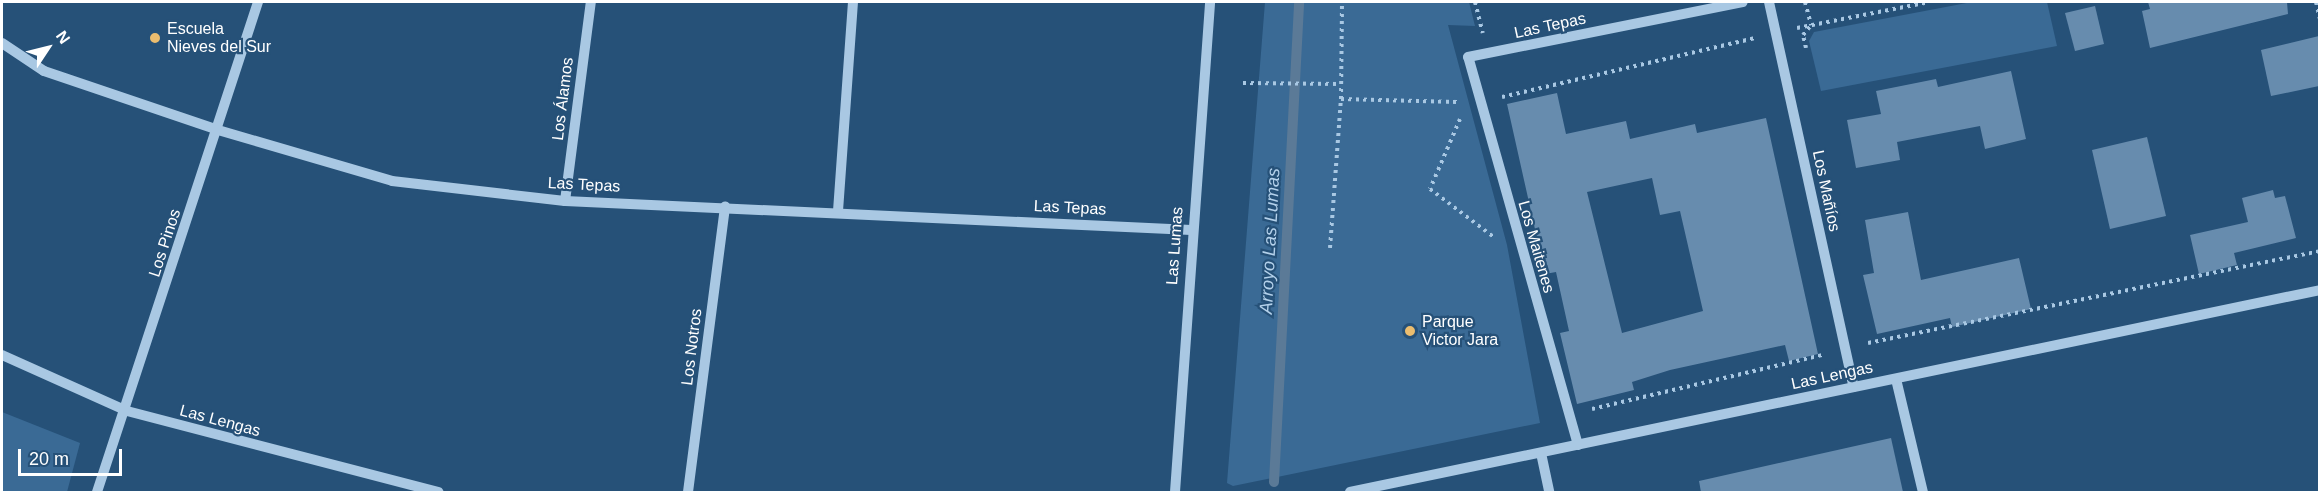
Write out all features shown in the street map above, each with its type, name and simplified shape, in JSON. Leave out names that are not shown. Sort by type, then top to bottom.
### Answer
[{"type":"street","name":"Los Pinos","points":[[97,492],[127,411],[258,2]]},
{"type":"street","name":"Los Álamos","points":[[565,201],[591,2]]},
{"type":"street","points":[[838,211],[853,2]]},
{"type":"street","name":"Las Lumas","points":[[1175,492],[1191,230],[1210,2]]},
{"type":"street","name":"Las Tepas","points":[[1468,57],[1743,2]]},
{"type":"street","name":"Los Mañíos","points":[[1769,2],[1854,387]]},
{"type":"street","name":"Las Tepas","points":[[2,43],[44,71],[218,130],[393,181],[565,201],[838,211],[1191,230]]},
{"type":"street","name":"Los Maitenes","points":[[1468,57],[1578,445]]},
{"type":"street","name":"Los Notros","points":[[688,492],[725,206]]},
{"type":"street","name":"Las Lengas","points":[[1350,492],[2319,290]]},
{"type":"street","name":"Las Lengas","points":[[2,355],[127,411],[407,490],[439,492]]},
{"type":"street","points":[[1896,379],[1923,492]]},
{"type":"street","points":[[1541,453],[1549,492]]},
{"type":"path","points":[[1330,248],[1341,99],[1339,84],[1342,2]]},
{"type":"path","points":[[1805,2],[1811,25]]},
{"type":"path","points":[[1808,58],[1803,35],[1811,25],[1929,2]]},
{"type":"path","points":[[2316,2],[2319,20]]},
{"type":"path","points":[[1502,108],[1500,97],[1743,40],[1755,38],[1758,49]]},
{"type":"path","points":[[1243,83],[1313,86],[1339,84]]},
{"type":"path","points":[[1341,99],[1468,102]]},
{"type":"path","points":[[1463,113],[1430,189],[1504,245]]},
{"type":"path","points":[[1867,334],[1869,346],[2319,251]]},
{"type":"path","points":[[1585,410],[1824,357],[1821,345]]},
{"type":"shaded area","name":"Parque Victor Jara","points":[[1265,2],[1469,2],[1475,26],[1448,25],[1507,245],[1540,423],[1233,486],[1227,483]]},
{"type":"shaded area","points":[[1972,2],[2047,2],[2057,46],[1821,91],[1809,41],[1814,32]]},
{"type":"shaded area","points":[[2,412],[80,443],[67,492],[2,492]]},
{"type":"building","points":[[2148,2],[2287,2],[2288,14],[2150,48],[2142,11],[2150,9]]},
{"type":"building","points":[[2095,6],[2104,44],[2075,51],[2065,13]]},
{"type":"building","points":[[2319,36],[2319,86],[2271,96],[2261,50]]},
{"type":"building","points":[[2011,71],[2026,139],[1985,149],[1980,126],[1897,142],[1900,160],[1856,168],[1847,120],[1881,114],[1876,91],[1936,79],[1938,87]]},
{"type":"building","points":[[1557,93],[1566,134],[1626,121],[1630,139],[1695,124],[1697,133],[1766,118],[1818,354],[1789,361],[1785,345],[1670,370],[1632,382],[1634,390],[1577,404],[1560,333],[1569,331],[1556,272],[1545,274],[1507,104]],"holes":[[[1652,178],[1660,215],[1680,211],[1703,311],[1622,333],[1587,192]]]},
{"type":"building","points":[[2147,137],[2166,216],[2110,229],[2092,150]]},
{"type":"building","points":[[2273,190],[2275,198],[2285,196],[2296,238],[2234,253],[2237,265],[2199,274],[2190,235],[2248,222],[2242,198]]},
{"type":"building","points":[[1908,212],[1921,280],[2019,258],[2031,309],[1952,327],[1950,318],[1877,334],[1863,275],[1874,273],[1865,220]]},
{"type":"building","points":[[1891,438],[1903,492],[1701,492],[1699,481]]},
{"type":"waterway","name":"Arroyo Las Lumas","points":[[1274,482],[1299,2]]},
{"type":"place","name":"Escuela Nieves del Sur","points":[[155,38]]},
{"type":"place","name":"Parque Victor Jara","points":[[1410,331]]}]
